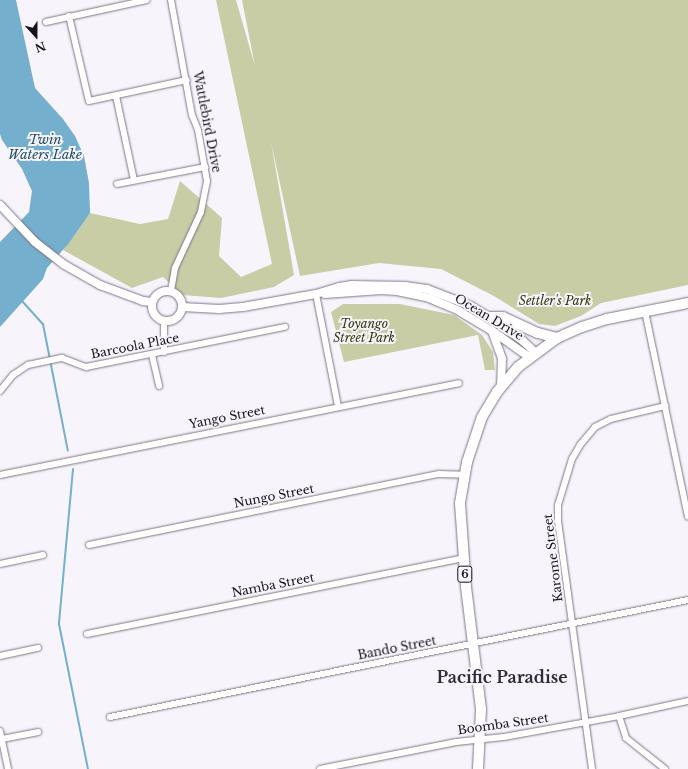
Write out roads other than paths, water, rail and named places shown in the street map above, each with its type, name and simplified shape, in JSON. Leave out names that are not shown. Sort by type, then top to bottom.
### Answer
[{"type":"main road","name":"6","points":[[478,769],[480,698],[463,558],[460,503],[464,475],[471,445],[480,423],[501,386],[532,354],[557,338],[596,322],[688,303]]},
{"type":"main road","points":[[490,317],[503,316],[538,333],[557,338]]},
{"type":"street","points":[[46,22],[148,0]]},
{"type":"street","name":"Wattlebird Drive","points":[[171,0],[187,80],[192,115],[198,130],[207,181],[201,212],[175,268],[171,291]]},
{"type":"street","points":[[69,16],[89,101],[187,80]]},
{"type":"street","points":[[116,96],[134,180]]},
{"type":"street","points":[[117,184],[205,167]]},
{"type":"street","points":[[0,205],[10,218],[35,242],[63,264],[100,285],[143,301],[152,302]]},
{"type":"street","name":"Ocean Drive","points":[[316,294],[339,286],[351,285],[405,286],[427,289],[446,295],[471,306],[490,317],[524,341],[532,354]]},
{"type":"street","name":"Ocean Drive","points":[[182,307],[219,309],[243,307],[316,294],[366,290],[397,291],[414,294],[454,308],[532,354]]},
{"type":"street","points":[[171,291],[179,297],[182,307],[178,316],[169,321],[164,321],[159,319],[152,312],[152,302],[154,298],[162,292],[171,291]]},
{"type":"street","points":[[316,294],[338,406]]},
{"type":"street","points":[[645,311],[688,517]]},
{"type":"street","points":[[164,321],[164,352]]},
{"type":"street","name":"Barcoola Place","points":[[0,391],[13,375],[28,365],[62,358],[86,367],[152,355],[285,327]]},
{"type":"street","points":[[492,330],[502,358],[501,386]]},
{"type":"street","points":[[152,355],[159,386]]},
{"type":"street","name":"Yango Street","points":[[0,475],[459,382]]},
{"type":"street","name":"Karome Street","points":[[592,769],[558,521],[558,505],[572,459],[580,445],[595,427],[611,419],[665,406]]},
{"type":"street","name":"Nungo Street","points":[[89,545],[439,474],[464,475]]},
{"type":"street","points":[[0,564],[43,555]]},
{"type":"street","name":"Namba Street","points":[[87,634],[463,558]]},
{"type":"street","name":"Bando Street","points":[[110,717],[688,600]]},
{"type":"street","points":[[0,656],[38,648]]},
{"type":"street","name":"Boomba Street","points":[[320,769],[456,742],[504,737],[620,716],[688,701]]},
{"type":"street","points":[[620,716],[626,738],[665,769]]},
{"type":"street","points":[[0,731],[8,769]]},
{"type":"street","points":[[2,739],[38,732]]},
{"type":"water","name":"Twin Waters Lake","points":[[0,0],[16,0],[35,88],[63,119],[75,136],[84,156],[89,183],[90,213],[69,243],[47,268],[43,279],[0,327],[0,242],[29,212],[32,191],[22,169],[2,140],[0,134]]},
{"type":"waterway","points":[[22,301],[43,324],[68,451]]},
{"type":"waterway","points":[[73,469],[59,624],[88,769]]},
{"type":"district","name":"Pacific Paradise","points":[[502,677]]},
{"type":"park label","name":"Settler's Park","points":[[555,301]]},
{"type":"park label","name":"Toyango Street Park","points":[[364,331]]}]
